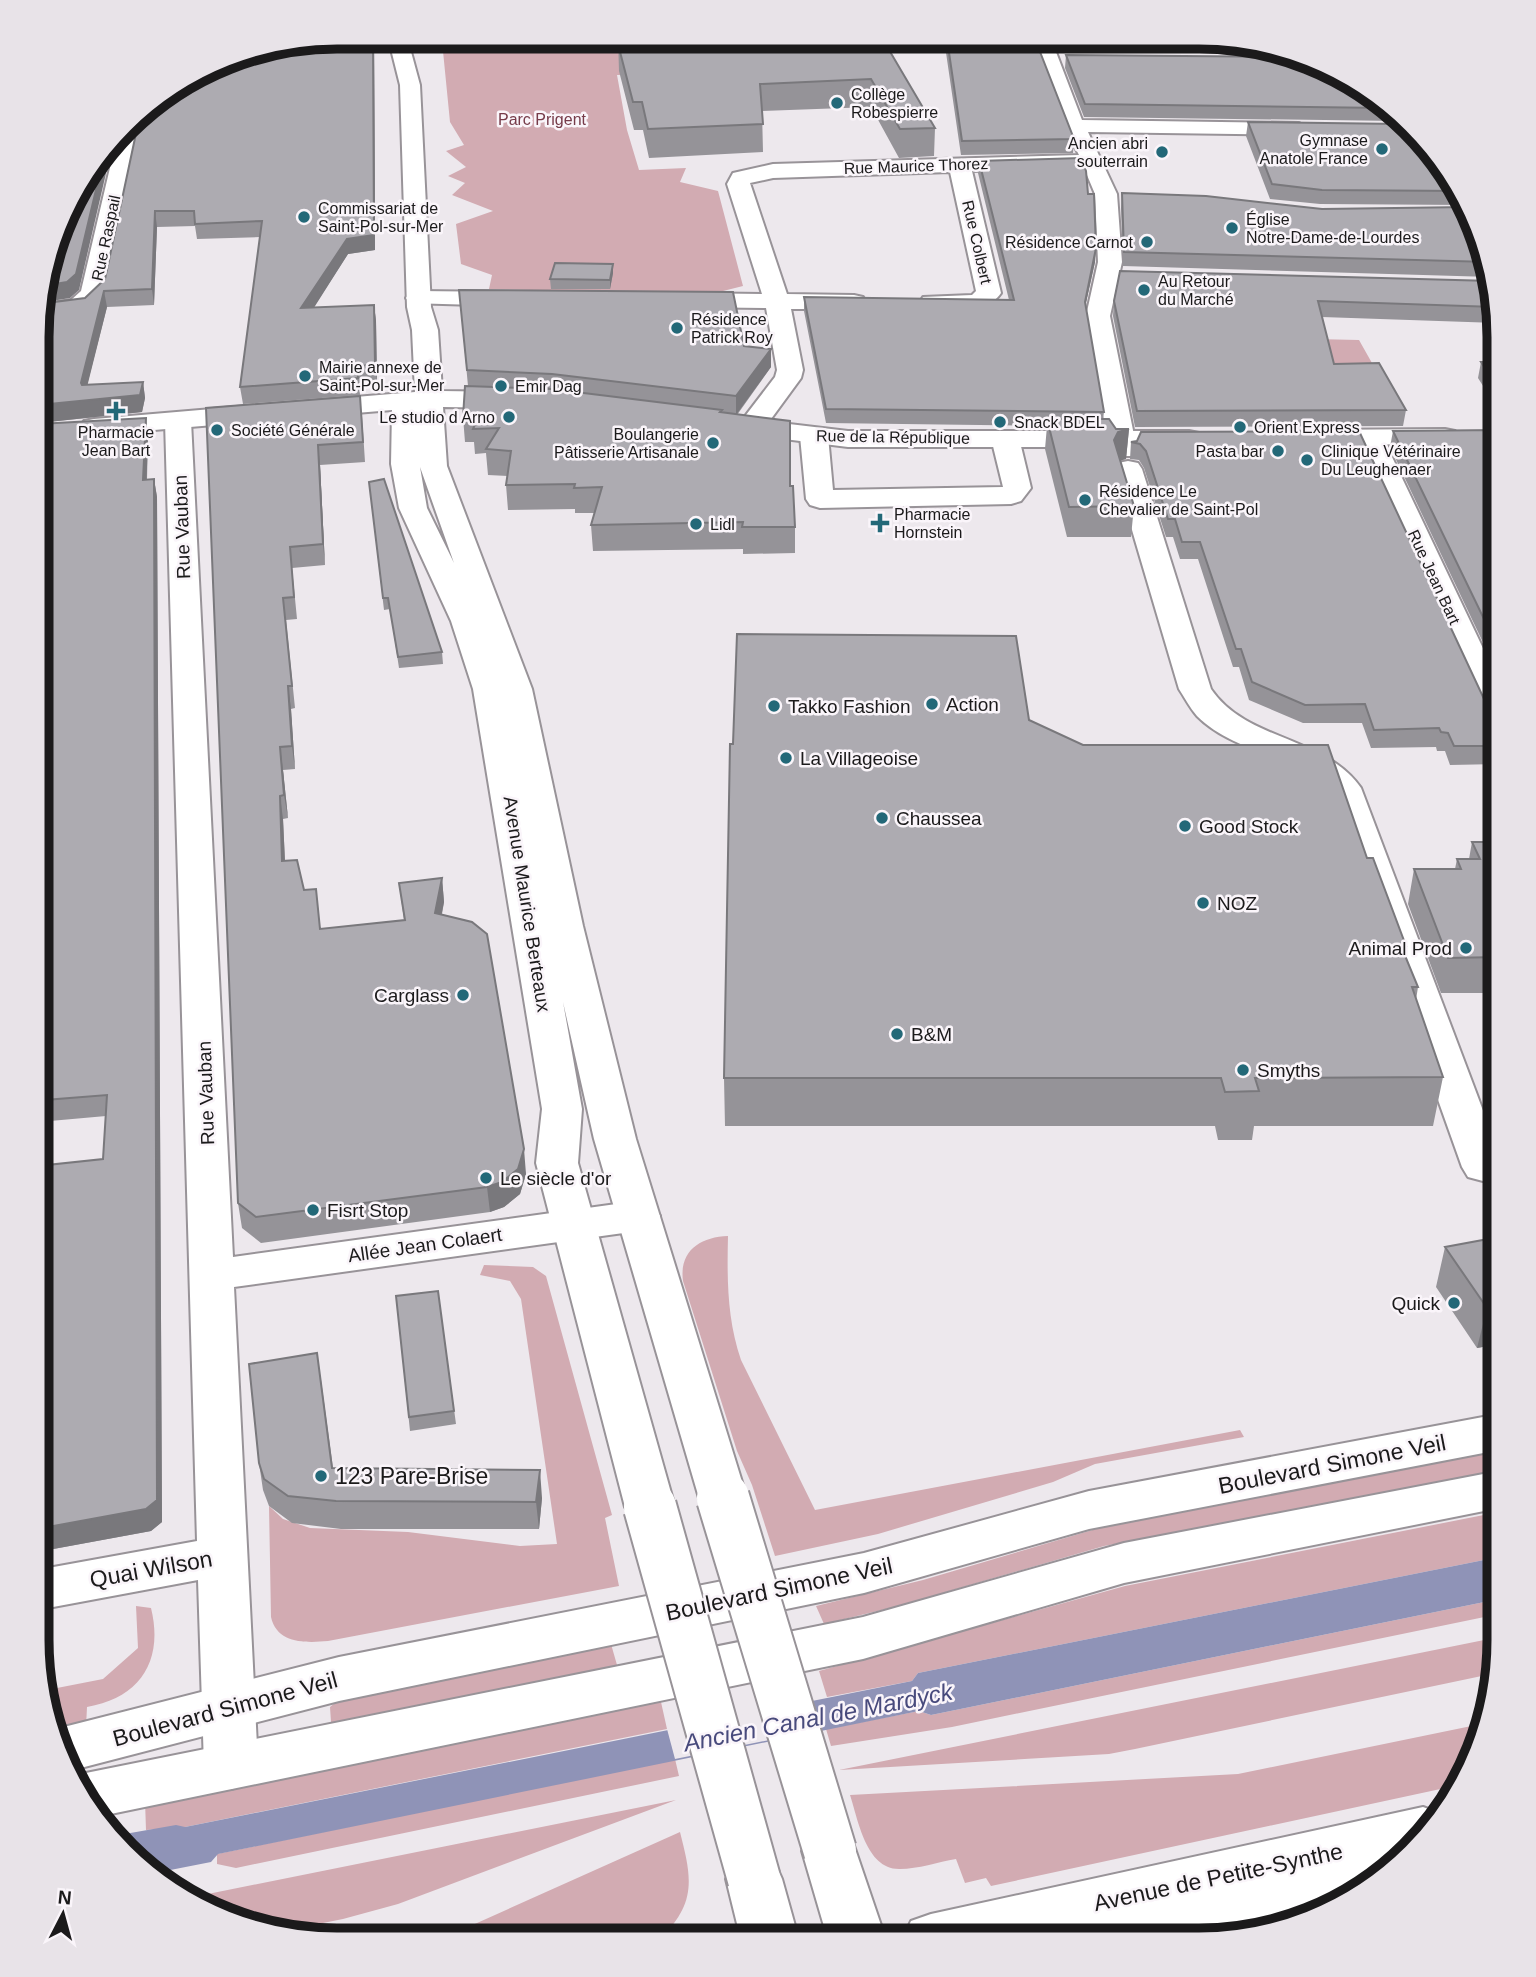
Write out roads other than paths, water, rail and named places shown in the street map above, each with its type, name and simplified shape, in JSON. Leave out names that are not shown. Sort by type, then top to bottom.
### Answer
[{"type":"street","name":"Avenue Maurice Berteaux","points":[[400,49],[410,85],[419,302],[407,342],[417,400],[435,475],[498,634],[519,698],[564,926],[615,1139],[854,1928]]},
{"type":"street","name":"Avenue Maurice Berteaux","points":[[410,85],[421,58],[420,49]]},
{"type":"street","points":[[1045,49],[1074,126],[1091,161],[1115,198],[1108,276],[1098,316],[1123,453],[1195,689],[1203,705],[1219,718],[1324,769],[1344,788],[1483,1167]]},
{"type":"street","points":[[1049,59],[1071,59]]},
{"type":"street","points":[[1074,126],[1315,129]]},
{"type":"street","name":"Rue Raspail","points":[[50,310],[78,306],[94,292],[127,139]]},
{"type":"street","name":"Rue Maurice Thorez","points":[[777,301],[738,184],[741,178],[774,171],[959,163],[1091,161]]},
{"type":"street","name":"Rue Colbert","points":[[909,302],[972,303],[988,295],[959,163]]},
{"type":"street","points":[[1108,276],[1137,277]]},
{"type":"street","points":[[419,302],[536,299]]},
{"type":"street","points":[[659,300],[881,302]]},
{"type":"street","points":[[750,428],[790,375],[777,301]]},
{"type":"street","name":"Avenue Maurice Berteaux","points":[[417,400],[405,464],[413,508],[473,634],[496,721],[562,1108],[556,1163],[767,1928]]},
{"type":"street","points":[[67,429],[417,400],[546,402]]},
{"type":"street","name":"Rue Vauban","points":[[178,421],[231,1766]]},
{"type":"street","name":"Rue de la République","points":[[719,424],[814,436],[1005,438],[1123,453],[1210,439]]},
{"type":"street","points":[[814,436],[820,499],[1012,495],[1017,488],[1005,438]]},
{"type":"street","points":[[1286,438],[1472,436]]},
{"type":"street","name":"Rue Jean Bart","points":[[1369,438],[1487,690]]},
{"type":"street","name":"Allée Jean Colaert","points":[[213,1275],[638,1216]]},
{"type":"street","name":"Boulevard Simone Veil","points":[[70,1748],[339,1679],[864,1573],[1089,1510],[1487,1434]]},
{"type":"street","points":[[93,1794],[863,1638],[1114,1566],[1487,1491]]},
{"type":"street","name":"Quai Wilson","points":[[49,1588],[223,1556]]},
{"type":"street","name":"Avenue de Petite-Synthe","points":[[985,1928],[1413,1833]]},
{"type":"street","name":"Avenue de Petite-Synthe","points":[[1193,1928],[1330,1896]]},
{"type":"water","name":"Ancien Canal de Mardyck","points":[[1487,1559],[1487,1601],[931,1715],[919,1711],[218,1854],[211,1862],[165,1871],[124,1834],[176,1825],[185,1827],[912,1681],[918,1673]]},
{"type":"place","name":"Collège Robespierre","points":[[837,103]]},
{"type":"place","name":"Gymnase Anatole France","points":[[1382,149]]},
{"type":"place","name":"Ancien abri souterrain","points":[[1162,152]]},
{"type":"place","name":"Commissariat de Saint-Pol-sur-Mer","points":[[304,217]]},
{"type":"place","name":"Église Notre-Dame-de-Lourdes","points":[[1232,228]]},
{"type":"place","name":"Résidence Carnot","points":[[1147,242]]},
{"type":"place","name":"Au Retour du Marché","points":[[1144,290]]},
{"type":"place","name":"Résidence Patrick Roy","points":[[677,328]]},
{"type":"place","name":"Mairie annexe de Saint-Pol-sur-Mer","points":[[305,376]]},
{"type":"place","name":"Emir Dag","points":[[501,386]]},
{"type":"place","name":"Pharmacie Jean Bart","points":[[116,411]]},
{"type":"place","name":"Le studio d Arno","points":[[509,417]]},
{"type":"place","name":"Snack BDEL","points":[[1000,422]]},
{"type":"place","name":"Orient Express","points":[[1240,427]]},
{"type":"place","name":"Société Générale","points":[[217,430]]},
{"type":"place","name":"Boulangerie Pâtisserie Artisanale","points":[[713,443]]},
{"type":"place","name":"Pasta bar","points":[[1278,451]]},
{"type":"place","name":"Clinique Vétérinaire Du Leughenaer","points":[[1307,460]]},
{"type":"place","name":"Résidence Le Chevalier de Saint-Pol","points":[[1085,500]]},
{"type":"place","name":"Pharmacie Hornstein","points":[[880,523]]},
{"type":"place","name":"Lidl","points":[[696,524]]},
{"type":"place","name":"Action","points":[[932,704]]},
{"type":"place","name":"Takko Fashion","points":[[774,706]]},
{"type":"place","name":"La Villageoise","points":[[786,758]]},
{"type":"place","name":"Chaussea","points":[[882,818]]},
{"type":"place","name":"Good Stock","points":[[1185,826]]},
{"type":"place","name":"NOZ","points":[[1203,903]]},
{"type":"place","name":"Animal Prod","points":[[1466,948]]},
{"type":"place","name":"Carglass","points":[[463,995]]},
{"type":"place","name":"B&M","points":[[897,1034]]},
{"type":"place","name":"Smyths","points":[[1243,1070]]},
{"type":"place","name":"Le siècle d'or","points":[[486,1178]]},
{"type":"place","name":"Fisrt Stop","points":[[313,1210]]},
{"type":"place","name":"Quick","points":[[1454,1303]]},
{"type":"place","name":"123 Pare-Brise","points":[[321,1476]]},
{"type":"park label","name":"Parc Prigent","points":[[542,119]]}]
